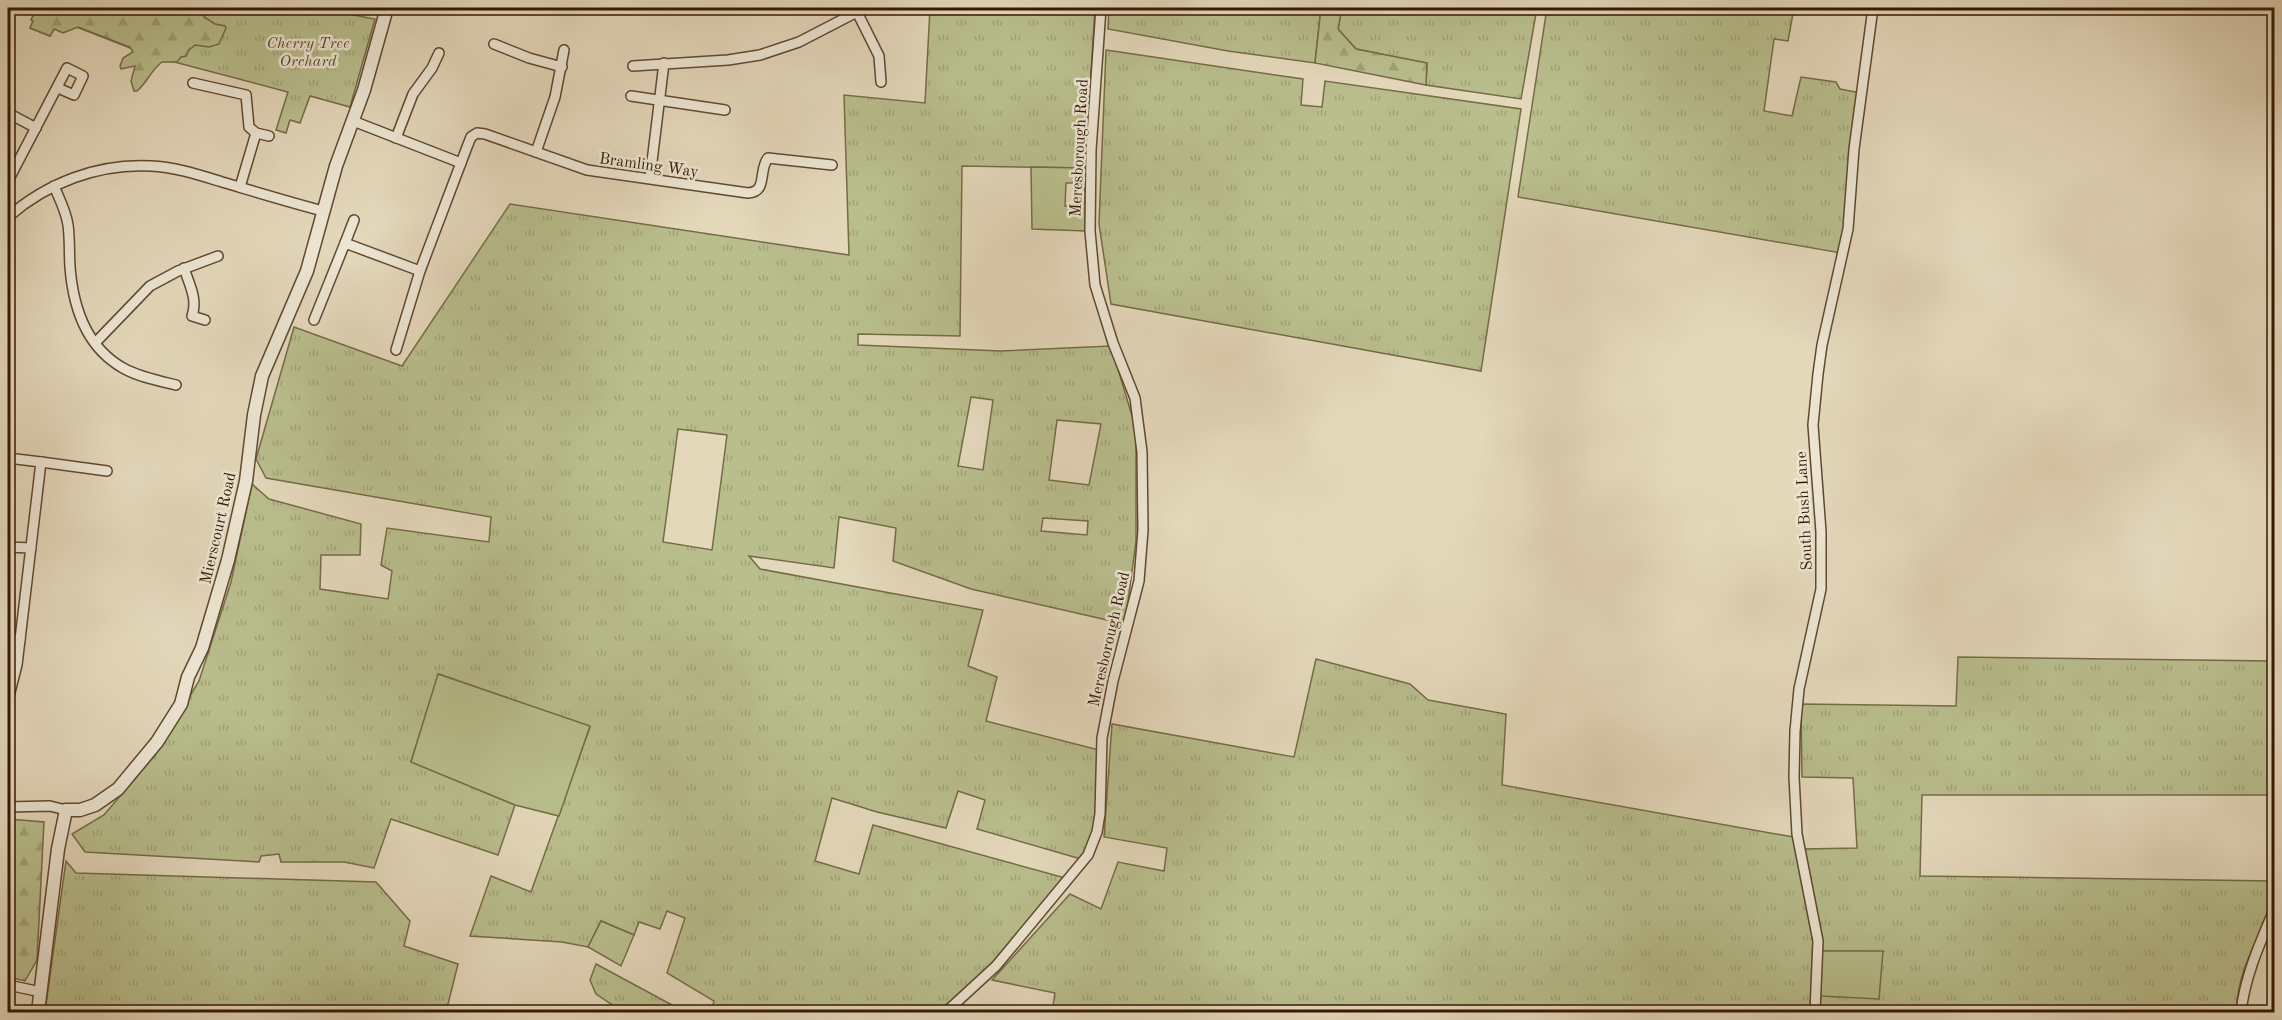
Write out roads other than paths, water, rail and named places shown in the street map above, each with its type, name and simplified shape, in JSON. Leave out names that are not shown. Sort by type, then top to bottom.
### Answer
[{"type":"street","name":"Mierscourt Road","points":[[66,810],[80,810],[95,805],[118,789],[157,742],[181,704],[188,677],[202,648],[231,549],[246,481],[254,415],[262,376],[299,293],[336,166],[364,90],[387,8]]},
{"type":"street","name":"Meresborough Road","points":[[946,1012],[996,966],[1088,855],[1097,832],[1100,814],[1102,738],[1113,681],[1139,581],[1143,519],[1142,452],[1136,398],[1113,343],[1095,285],[1090,231],[1090,150],[1101,8]]},
{"type":"street","name":"South Bush Lane","points":[[1815,1012],[1818,941],[1797,834],[1794,777],[1795,731],[1799,689],[1821,589],[1821,532],[1813,425],[1818,374],[1822,345],[1848,229],[1854,149],[1873,8]]},
{"type":"street","points":[[633,66],[728,60],[760,55],[799,42],[856,12],[879,56],[881,82]]},
{"type":"street","points":[[494,44],[562,68]]},
{"type":"street","points":[[536,152],[555,97],[564,50]]},
{"type":"street","points":[[396,138],[413,94],[439,54]]},
{"type":"street","points":[[650,178],[664,63]]},
{"type":"street","points":[[193,83],[246,95],[249,127],[256,134],[269,136]]},
{"type":"street","points":[[8,181],[58,88]]},
{"type":"street","points":[[631,96],[724,110]]},
{"type":"street","points":[[8,113],[36,128]]},
{"type":"street","points":[[353,121],[461,163]]},
{"type":"street","name":"Bramling Way","points":[[396,350],[420,271],[471,137],[477,133],[587,170],[753,193],[760,188],[763,165],[768,158],[832,165]]},
{"type":"street","points":[[240,187],[256,134]]},
{"type":"street","points":[[8,217],[54,186],[95,171],[145,165],[185,172],[323,211]]},
{"type":"street","points":[[54,186],[68,224],[71,280],[76,309],[84,327],[110,359],[123,368],[147,378],[176,385]]},
{"type":"street","points":[[314,320],[354,220]]},
{"type":"street","points":[[345,243],[420,271]]},
{"type":"street","points":[[95,343],[150,286],[184,268],[218,255]]},
{"type":"street","points":[[184,268],[195,303],[192,316],[205,320]]},
{"type":"street","points":[[8,458],[107,471]]},
{"type":"street","points":[[8,700],[15,676],[42,462]]},
{"type":"street","points":[[8,547],[31,548]]},
{"type":"street","points":[[8,639],[20,640]]},
{"type":"street","points":[[8,807],[50,806],[66,810],[58,849],[38,1012]]},
{"type":"street","points":[[2241,1012],[2243,995],[2255,954],[2274,910]]},
{"type":"street","points":[[8,985],[41,992]]},
{"type":"park label","name":"Cherry Tree Orchard","points":[[308,51]]}]
